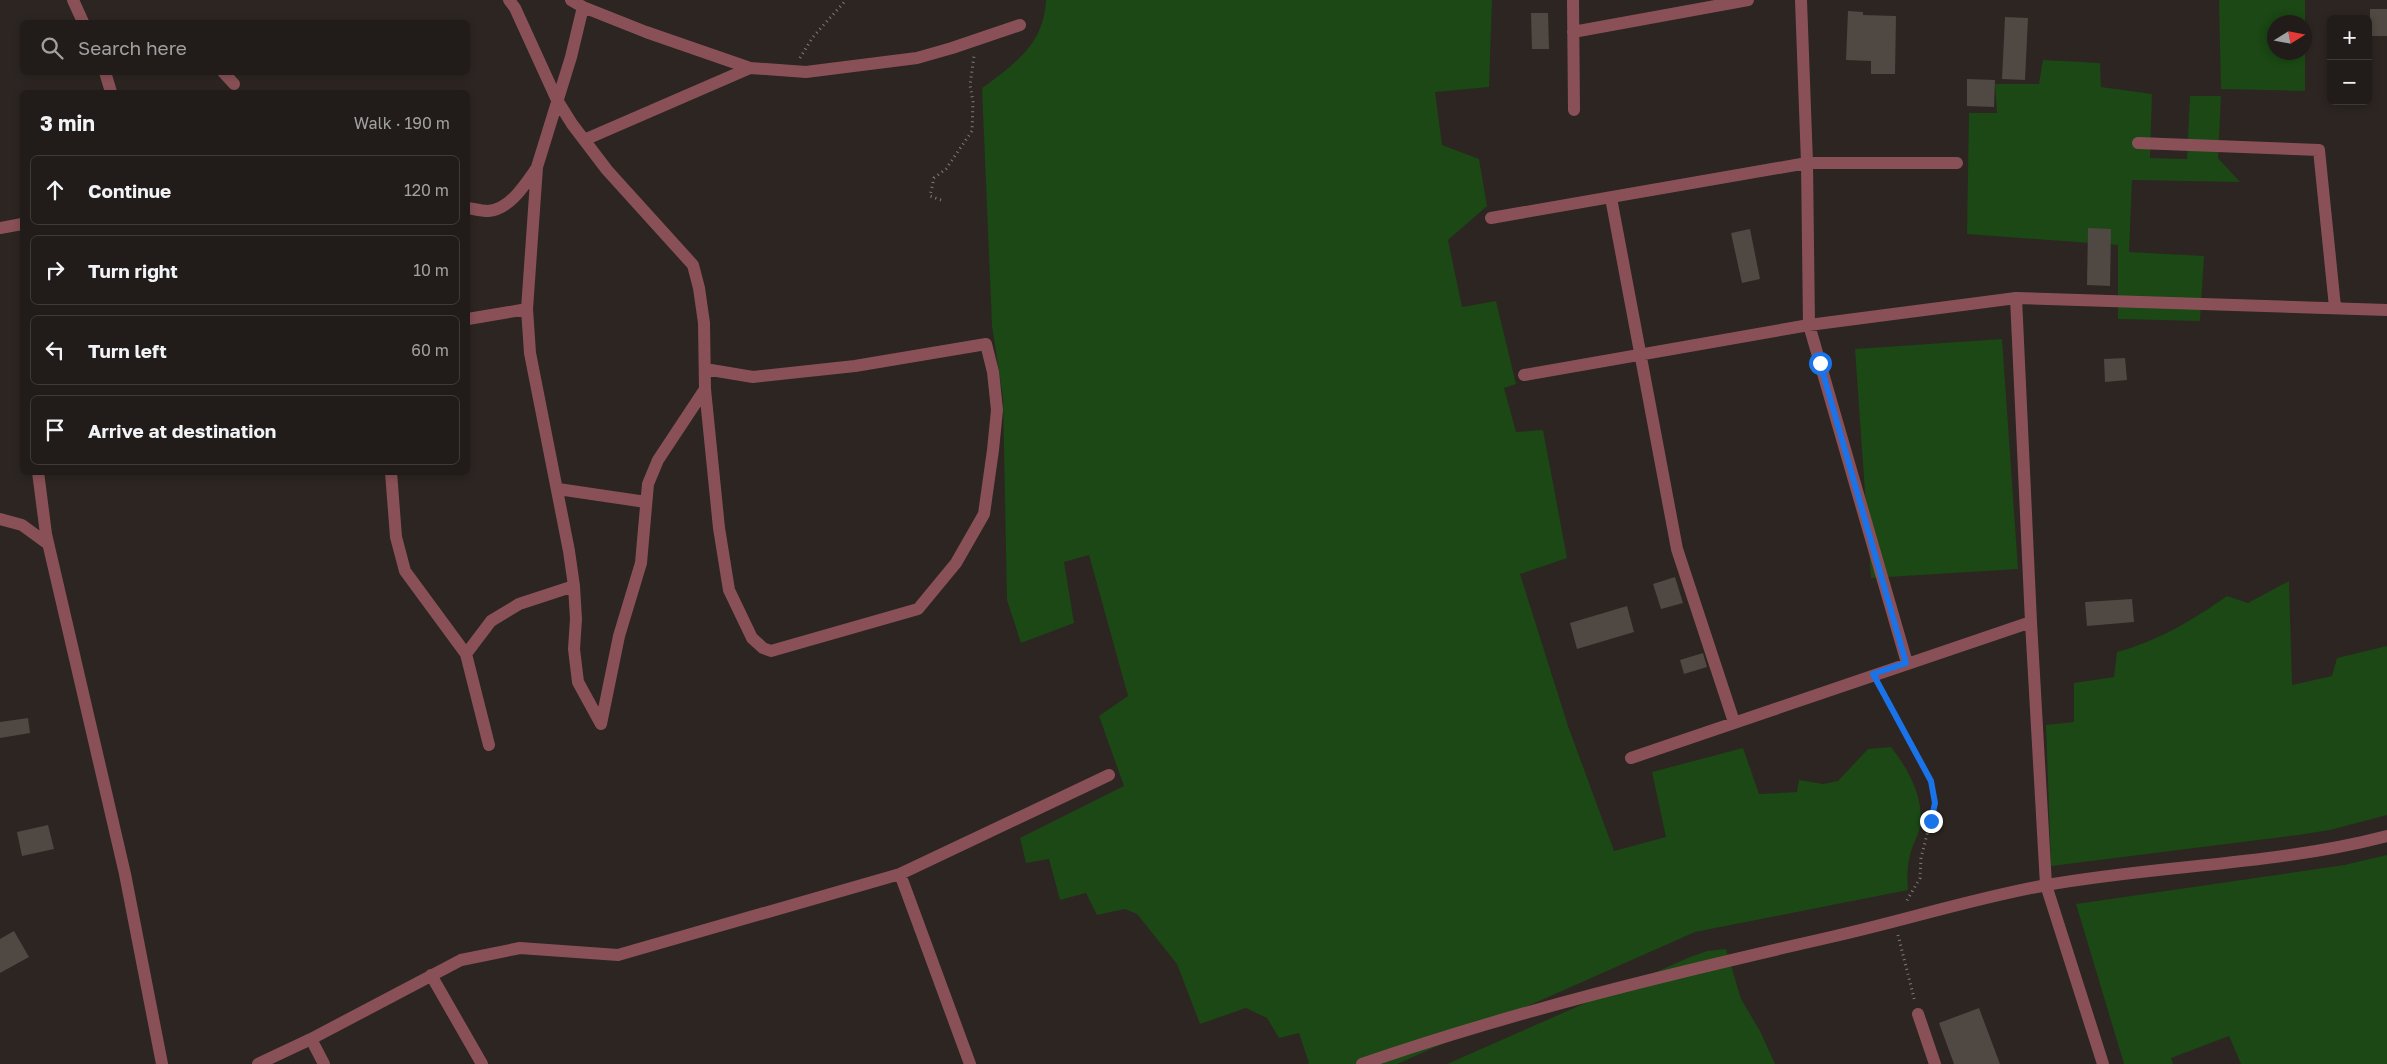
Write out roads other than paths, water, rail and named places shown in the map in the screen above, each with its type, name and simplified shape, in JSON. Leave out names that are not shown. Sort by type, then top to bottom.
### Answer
[{"type":"street","points":[[73,0],[83,20]]},
{"type":"street","points":[[509,0],[515,8],[557,100],[584,140],[607,170],[693,265],[699,288],[704,323],[705,389],[719,528],[729,590],[757,643],[772,651],[918,609],[956,563],[984,514],[998,410],[993,372],[986,344],[855,366],[754,377],[705,369]]},
{"type":"street","points":[[571,0],[583,7],[707,54],[750,68],[806,72],[917,58],[1020,25]]},
{"type":"street","points":[[1573,0],[1574,110]]},
{"type":"street","points":[[1573,32],[1748,0]]},
{"type":"street","points":[[1801,0],[1809,325],[1906,663]]},
{"type":"street","points":[[583,7],[571,56],[538,167],[527,309],[530,353],[558,489],[574,586],[576,619],[574,649],[578,682],[601,724],[619,636],[641,563],[648,484],[658,460],[705,389]]},
{"type":"street","points":[[584,140],[750,68]]},
{"type":"street","points":[[106,75],[110,90]]},
{"type":"street","points":[[226,75],[234,84]]},
{"type":"street","points":[[2138,143],[2319,150],[2335,307]]},
{"type":"street","points":[[1491,218],[1806,163],[1957,163]]},
{"type":"street","points":[[470,208],[488,211],[503,205],[515,197],[538,167]]},
{"type":"street","points":[[1611,198],[1677,549],[1734,722]]},
{"type":"street","points":[[0,228],[20,224]]},
{"type":"street","points":[[2016,298],[2031,622],[2046,885],[2103,1064]]},
{"type":"street","points":[[1524,376],[1809,325],[2016,298],[2387,310]]},
{"type":"street","points":[[470,319],[527,309]]},
{"type":"street","points":[[38,475],[48,544],[125,874],[162,1064]]},
{"type":"street","points":[[391,475],[396,537],[405,571],[466,654],[489,745]]},
{"type":"street","points":[[558,489],[646,502]]},
{"type":"street","points":[[0,519],[22,525],[48,544]]},
{"type":"street","points":[[466,654],[491,621],[519,604],[574,586]]},
{"type":"street","points":[[1631,758],[1873,674],[2031,622]]},
{"type":"street","points":[[258,1064],[311,1039],[462,960],[520,948],[618,955],[900,874],[1109,775]]},
{"type":"street","points":[[1362,1064],[1440,1036],[1708,964],[2046,885],[2299,853],[2387,836]]},
{"type":"street","points":[[900,874],[970,1064]]},
{"type":"street","points":[[432,975],[482,1064]]},
{"type":"street","points":[[1918,1014],[1935,1064]]},
{"type":"street","points":[[311,1039],[324,1064]]}]
